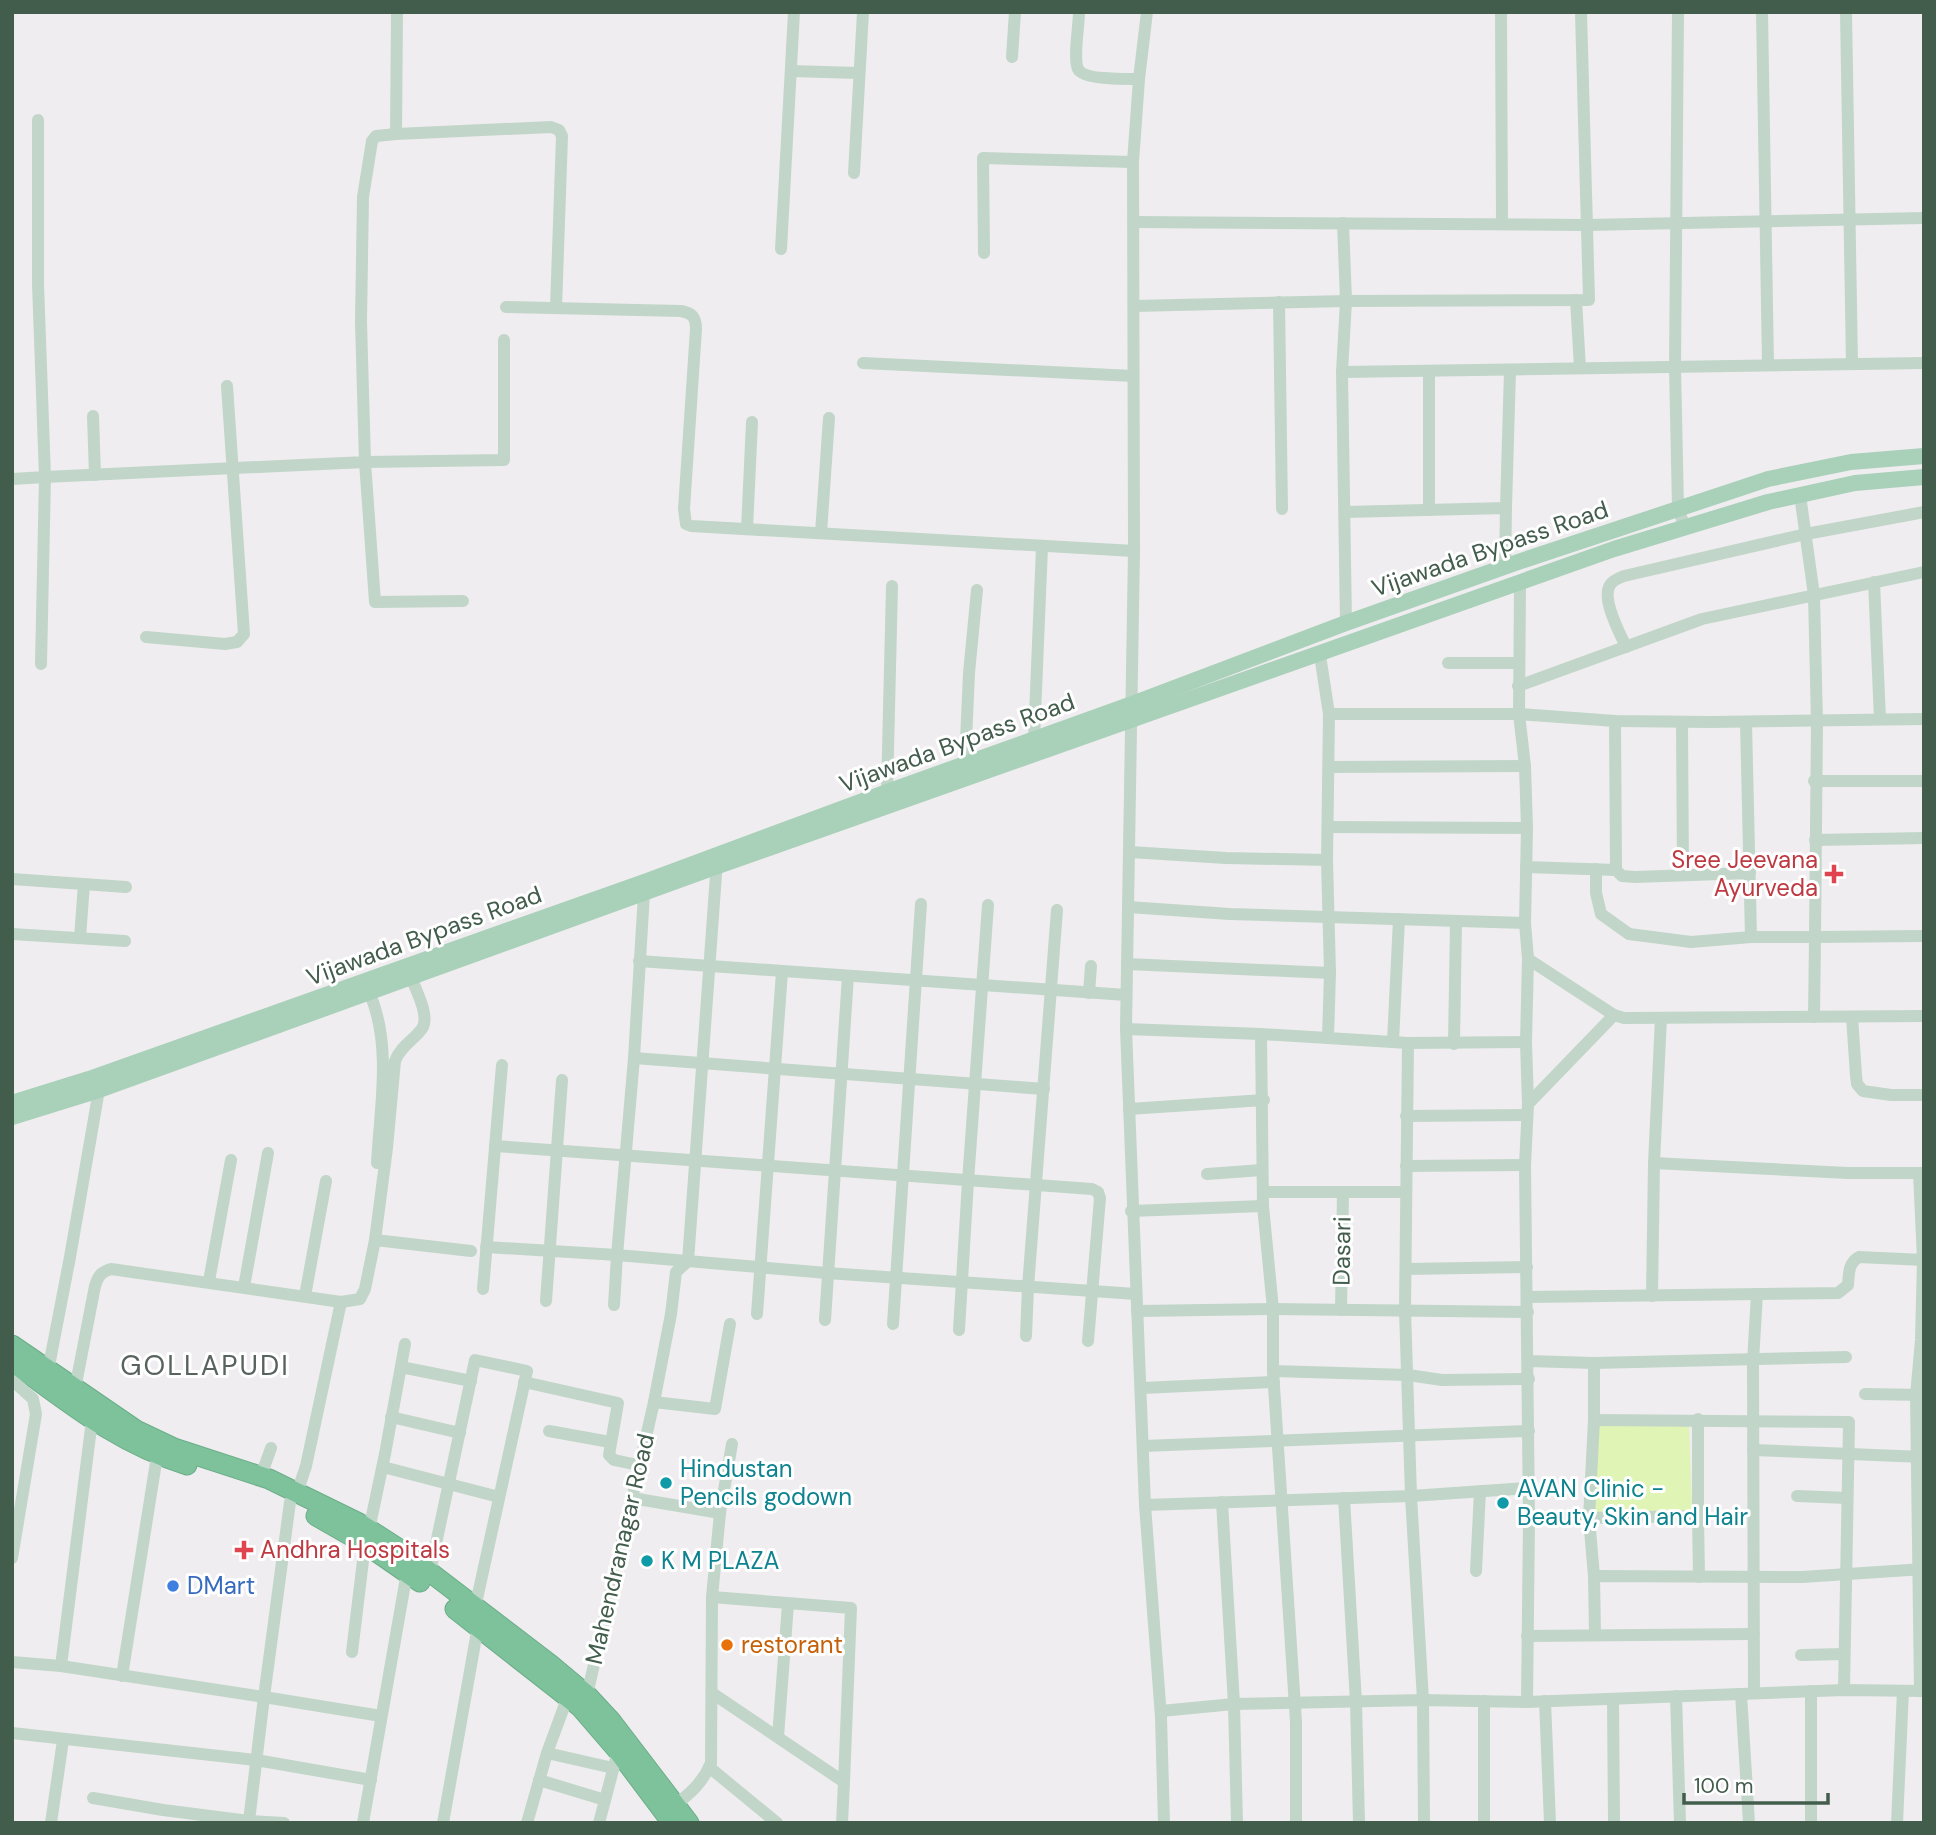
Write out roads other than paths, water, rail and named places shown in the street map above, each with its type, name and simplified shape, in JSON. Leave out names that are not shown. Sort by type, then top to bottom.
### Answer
[{"type":"highway","points":[[12,1345],[136,1430],[174,1448],[261,1476],[293,1497],[430,1572],[476,1617]]},
{"type":"highway","points":[[12,1361],[92,1420],[120,1438],[157,1456],[293,1497]]},
{"type":"highway","points":[[367,1537],[407,1572],[476,1617],[612,1722],[674,1814]]},
{"type":"highway","points":[[577,1695],[615,1759],[674,1814],[689,1823]]},
{"type":"main road","name":"Vijawada Bypass Road","points":[[12,1103],[89,1079],[717,861],[1132,712],[1346,623],[1678,508],[1797,472],[1851,462],[1924,456]]},
{"type":"main road","name":"Vijawada Bypass Road","points":[[12,1117],[99,1090],[644,894],[717,861],[887,792],[1034,738],[1132,712],[1320,655],[1614,549],[1768,502],[1855,484],[1924,477]]},
{"type":"street","points":[[396,134],[397,12]]},
{"type":"street","points":[[781,249],[794,12]]},
{"type":"street","points":[[854,173],[863,12]]},
{"type":"street","points":[[1012,57],[1015,12]]},
{"type":"street","points":[[1079,12],[1078,69],[1092,77],[1139,79]]},
{"type":"street","points":[[1147,12],[1133,162],[1134,551],[1126,1028],[1131,1212],[1142,1388],[1145,1505],[1161,1711],[1164,1823]]},
{"type":"street","points":[[1502,12],[1502,224]]},
{"type":"street","points":[[1134,306],[1346,301],[1589,300],[1581,12]]},
{"type":"street","points":[[1678,12],[1675,367],[1678,508],[1685,528]]},
{"type":"street","points":[[1762,12],[1768,365]]},
{"type":"street","points":[[1846,12],[1852,364]]},
{"type":"street","points":[[792,71],[858,73]]},
{"type":"street","points":[[38,120],[38,284],[45,477],[41,664]]},
{"type":"street","points":[[463,601],[375,602],[365,462],[361,322],[363,197],[372,141],[376,136],[551,127],[559,130],[563,144],[556,308]]},
{"type":"street","points":[[984,253],[983,158],[1133,162]]},
{"type":"street","points":[[1134,222],[1587,225],[1924,218]]},
{"type":"street","points":[[1343,223],[1346,301],[1342,372],[1346,623]]},
{"type":"street","points":[[1576,300],[1580,368]]},
{"type":"street","points":[[1279,302],[1282,509]]},
{"type":"street","points":[[506,307],[691,313],[696,329],[684,518],[686,524],[691,526],[1134,551]]},
{"type":"street","points":[[12,479],[365,462],[504,460],[504,340]]},
{"type":"street","points":[[863,363],[1133,376]]},
{"type":"street","points":[[1342,372],[1924,363]]},
{"type":"street","points":[[1505,568],[1510,370]]},
{"type":"street","points":[[1429,371],[1429,510]]},
{"type":"street","points":[[146,637],[225,644],[237,642],[244,634],[228,386]]},
{"type":"street","points":[[93,416],[95,475]]},
{"type":"street","points":[[821,533],[829,418]]},
{"type":"street","points":[[747,529],[752,422]]},
{"type":"street","points":[[1800,495],[1814,595],[1817,722],[1814,781],[1814,1017]]},
{"type":"street","points":[[1345,512],[1506,508]]},
{"type":"street","points":[[1626,647],[1608,601],[1608,587],[1624,576],[1806,534],[1924,512]]},
{"type":"street","points":[[1034,738],[1042,547]]},
{"type":"street","points":[[1518,687],[1702,619],[1924,572]]},
{"type":"street","points":[[1874,582],[1880,719]]},
{"type":"street","points":[[1520,583],[1518,687],[1525,766],[1525,923],[1528,959],[1528,1109],[1525,1165],[1529,1379],[1527,1702]]},
{"type":"street","points":[[887,792],[892,586]]},
{"type":"street","points":[[965,764],[969,673],[977,590]]},
{"type":"street","points":[[1320,655],[1329,714],[1327,860],[1331,973],[1328,1038]]},
{"type":"street","points":[[1448,663],[1518,663]]},
{"type":"street","points":[[1329,714],[1519,714],[1615,721],[1682,722],[1924,719]]},
{"type":"street","points":[[1615,721],[1616,870]]},
{"type":"street","points":[[1682,722],[1683,875]]},
{"type":"street","points":[[1746,722],[1751,937]]},
{"type":"street","points":[[1329,767],[1525,766]]},
{"type":"street","points":[[1814,781],[1924,781]]},
{"type":"street","points":[[1328,827],[1527,828]]},
{"type":"street","points":[[1815,839],[1924,838]]},
{"type":"street","points":[[1130,852],[1327,860]]},
{"type":"street","points":[[688,1261],[717,861]]},
{"type":"street","points":[[1526,867],[1616,870],[1622,876],[1635,877],[1750,873]]},
{"type":"street","points":[[1596,869],[1596,893],[1601,914],[1629,934],[1691,942],[1751,937],[1924,936]]},
{"type":"street","points":[[12,879],[125,887]]},
{"type":"street","points":[[80,938],[84,884]]},
{"type":"street","points":[[614,1305],[644,894]]},
{"type":"street","points":[[892,1324],[921,904]]},
{"type":"street","points":[[959,1331],[988,905]]},
{"type":"street","points":[[1128,907],[1525,923]]},
{"type":"street","points":[[1027,1336],[1028,1287],[1057,910]]},
{"type":"street","points":[[1393,1042],[1399,919]]},
{"type":"street","points":[[1454,1044],[1456,921]]},
{"type":"street","points":[[12,934],[125,941]]},
{"type":"street","points":[[1528,959],[1614,1015],[1624,1018],[1924,1016]]},
{"type":"street","points":[[639,961],[1126,995]]},
{"type":"street","points":[[1127,964],[1331,973]]},
{"type":"street","points":[[1089,993],[1091,966]]},
{"type":"street","points":[[757,1314],[782,972]]},
{"type":"street","points":[[825,1320],[849,976]]},
{"type":"street","points":[[75,1389],[97,1277],[103,1271],[111,1269],[209,1281],[341,1302],[354,1302],[363,1294],[375,1240],[395,1060],[399,1050],[422,1027],[424,1019],[412,979]]},
{"type":"street","points":[[370,994],[377,1010],[384,1049],[377,1163]]},
{"type":"street","points":[[1406,1116],[1528,1109],[1614,1015]]},
{"type":"street","points":[[1852,1017],[1857,1084],[1863,1091],[1891,1095],[1924,1095]]},
{"type":"street","points":[[1652,1296],[1654,1163],[1661,1018]]},
{"type":"street","points":[[1126,1028],[1408,1043],[1526,1042]]},
{"type":"street","points":[[1261,1034],[1264,1100],[1263,1206],[1273,1309],[1273,1377],[1294,1703],[1296,1823]]},
{"type":"street","points":[[1408,1043],[1405,1310],[1411,1496],[1423,1700],[1424,1823]]},
{"type":"street","points":[[634,1058],[1044,1089]]},
{"type":"street","points":[[483,1289],[502,1065]]},
{"type":"street","points":[[546,1301],[562,1080]]},
{"type":"street","points":[[48,1371],[99,1090]]},
{"type":"street","points":[[1129,1109],[1264,1100]]},
{"type":"street","points":[[495,1146],[1092,1189],[1098,1192],[1100,1198],[1088,1341]]},
{"type":"street","points":[[244,1287],[268,1153]]},
{"type":"street","points":[[209,1281],[232,1160]]},
{"type":"street","points":[[1161,1711],[1234,1704],[1423,1700],[1527,1702],[1844,1690],[1922,1691],[1921,1173],[1848,1173],[1654,1163]]},
{"type":"street","points":[[1406,1166],[1525,1165]]},
{"type":"street","points":[[1206,1174],[1262,1170]]},
{"type":"street","points":[[305,1296],[326,1181]]},
{"type":"street","points":[[1263,1192],[1406,1192]]},
{"type":"street","name":"Dasari","points":[[1341,1310],[1343,1192]]},
{"type":"street","points":[[1131,1212],[1263,1206]]},
{"type":"street","points":[[375,1240],[471,1251]]},
{"type":"street","points":[[486,1247],[1136,1294]]},
{"type":"street","points":[[1528,1297],[1838,1293],[1848,1285],[1850,1266],[1853,1260],[1859,1257],[1923,1260]]},
{"type":"street","name":"Mahendranagar Road","points":[[527,1823],[547,1753],[577,1695],[632,1498],[654,1402],[676,1272],[688,1261]]},
{"type":"street","points":[[1406,1269],[1527,1267]]},
{"type":"street","points":[[1754,1693],[1753,1361],[1757,1294]]},
{"type":"street","points":[[249,1821],[293,1497],[306,1466],[341,1302]]},
{"type":"street","points":[[1137,1311],[1273,1309],[1528,1312]]},
{"type":"street","points":[[654,1402],[715,1409],[730,1324]]},
{"type":"street","points":[[352,1652],[367,1537],[383,1467],[405,1344]]},
{"type":"street","points":[[1528,1361],[1753,1361],[1846,1357]]},
{"type":"street","points":[[430,1572],[451,1484],[475,1360],[527,1371],[476,1617],[443,1823]]},
{"type":"street","points":[[1594,1363],[1589,1518],[1595,1635]]},
{"type":"street","points":[[401,1367],[471,1381]]},
{"type":"street","points":[[1142,1388],[1273,1377],[1408,1375],[1442,1380],[1529,1379]]},
{"type":"street","points":[[12,1380],[28,1393],[36,1407],[12,1558]]},
{"type":"street","points":[[524,1382],[618,1404],[608,1451],[611,1458],[638,1465]]},
{"type":"street","points":[[1865,1394],[1920,1395]]},
{"type":"street","points":[[391,1417],[460,1433]]},
{"type":"street","points":[[1698,1419],[1699,1577]]},
{"type":"street","points":[[61,1667],[92,1420]]},
{"type":"street","points":[[1594,1420],[1849,1422],[1844,1690]]},
{"type":"street","points":[[549,1431],[610,1442]]},
{"type":"street","points":[[1143,1446],[1529,1431]]},
{"type":"street","points":[[674,1814],[704,1777],[710,1763],[712,1597],[720,1513],[732,1444]]},
{"type":"street","points":[[261,1476],[271,1448]]},
{"type":"street","points":[[1753,1450],[1920,1457]]},
{"type":"street","points":[[122,1676],[157,1456]]},
{"type":"street","points":[[383,1467],[499,1497]]},
{"type":"street","points":[[1145,1505],[1411,1496],[1528,1489]]},
{"type":"street","points":[[1476,1571],[1480,1491]]},
{"type":"street","points":[[1797,1496],[1847,1498]]},
{"type":"street","points":[[632,1498],[720,1513]]},
{"type":"street","points":[[1344,1498],[1356,1702],[1359,1823]]},
{"type":"street","points":[[1222,1502],[1234,1704],[1237,1823]]},
{"type":"street","points":[[1529,1519],[1698,1516]]},
{"type":"street","points":[[1594,1576],[1754,1577],[1921,1569]]},
{"type":"street","points":[[363,1823],[407,1572]]},
{"type":"street","points":[[712,1597],[851,1608],[842,1823]]},
{"type":"street","points":[[779,1737],[788,1604]]},
{"type":"street","points":[[1527,1636],[1754,1634]]},
{"type":"street","points":[[1801,1655],[1844,1654]]},
{"type":"street","points":[[12,1662],[61,1667],[381,1716]]},
{"type":"street","points":[[1811,1691],[1811,1823]]},
{"type":"street","points":[[1897,1823],[1903,1691]]},
{"type":"street","points":[[712,1693],[844,1782]]},
{"type":"street","points":[[1741,1694],[1749,1823]]},
{"type":"street","points":[[1676,1696],[1680,1823]]},
{"type":"street","points":[[1613,1699],[1614,1823]]},
{"type":"street","points":[[1484,1701],[1484,1823]]},
{"type":"street","points":[[1545,1701],[1550,1823]]},
{"type":"street","points":[[12,1733],[256,1760],[371,1780]]},
{"type":"street","points":[[51,1823],[63,1740]]},
{"type":"street","points":[[547,1753],[615,1759],[599,1823]]},
{"type":"street","points":[[709,1767],[777,1823]]},
{"type":"street","points":[[539,1780],[605,1800]]},
{"type":"street","points":[[93,1798],[162,1816],[277,1822]]},
{"type":"place","name":"Sree Jeevana Ayurveda","points":[[1834,874]]},
{"type":"place","name":"Hindustan Pencils godown","points":[[666,1483]]},
{"type":"place","name":"AVAN Clinic - Beauty, Skin and Hair","points":[[1503,1503]]},
{"type":"place","name":"Andhra Hospitals","points":[[244,1550]]},
{"type":"place","name":"K M PLAZA","points":[[647,1561]]},
{"type":"place","name":"DMart","points":[[173,1586]]},
{"type":"place","name":"restorant","points":[[727,1645]]},
{"type":"district","name":"GOLLAPUDI","points":[[205,1365]]}]
